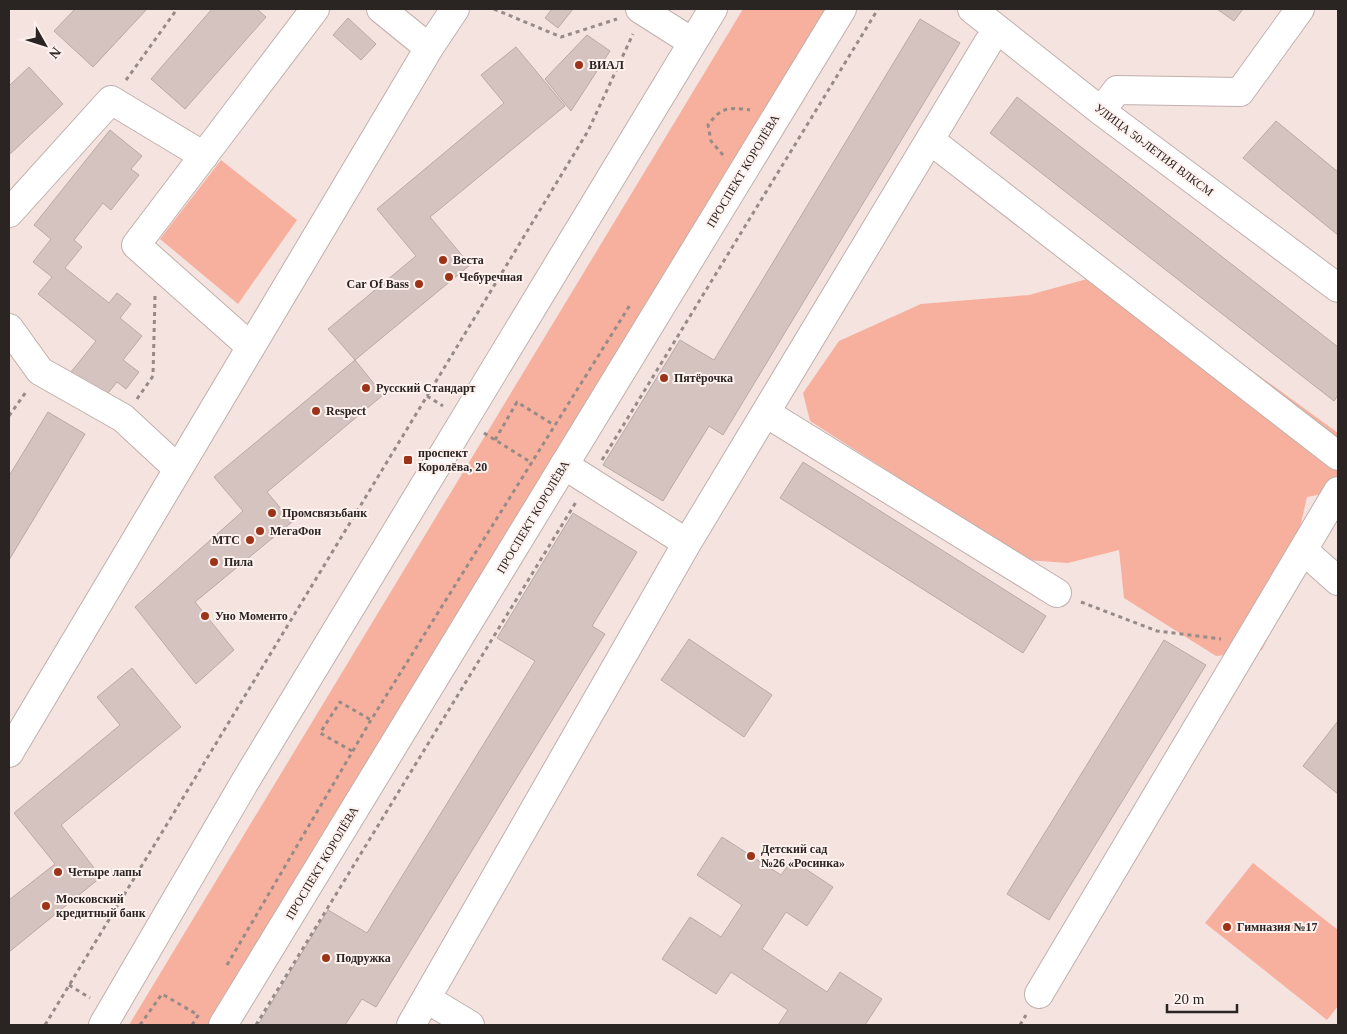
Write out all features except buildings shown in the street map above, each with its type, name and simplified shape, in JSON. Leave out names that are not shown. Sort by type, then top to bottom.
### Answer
[{"type":"main road","points":[[251,347],[136,245],[316,9]]},
{"type":"main road","points":[[382,9],[429,48]]},
{"type":"main road","points":[[9,753],[429,48],[455,9]]},
{"type":"main road","points":[[103,1025],[246,780],[713,9]]},
{"type":"main road","name":"ПРОСПЕКТ КОРОЛЁВА","points":[[223,1025],[842,9]]},
{"type":"main road","name":"УЛИЦА 50-ЛЕТИЯ ВЛКСМ","points":[[972,9],[1101,111],[1338,288]]},
{"type":"main road","points":[[1101,111],[1117,90],[1240,92],[1300,9]]},
{"type":"main road","points":[[642,10],[692,42]]},
{"type":"main road","points":[[411,1025],[428,999],[687,543],[988,43],[998,30]]},
{"type":"main road","points":[[9,213],[111,100],[204,156]]},
{"type":"main road","points":[[930,140],[1338,456]]},
{"type":"main road","points":[[9,328],[40,371],[123,418],[178,469]]},
{"type":"main road","points":[[766,413],[1057,593]]},
{"type":"main road","points":[[560,472],[589,480],[687,543]]},
{"type":"main road","points":[[1039,994],[1338,491]]},
{"type":"main road","points":[[1303,550],[1338,581]]},
{"type":"main road","points":[[428,999],[470,1025]]},
{"type":"path","points":[[111,100],[177,9]]},
{"type":"path","points":[[494,9],[561,37],[642,10]]},
{"type":"path","points":[[256,1025],[878,9]]},
{"type":"path","points":[[45,1025],[588,131],[642,10]]},
{"type":"path","points":[[746,118],[756,102]]},
{"type":"path","points":[[728,148],[723,156],[711,141],[708,125],[717,113],[732,108],[751,110]]},
{"type":"path","points":[[123,418],[154,376],[155,291],[169,274]]},
{"type":"path","points":[[223,972],[352,751],[633,299]]},
{"type":"path","points":[[427,396],[530,462],[560,472]]},
{"type":"path","points":[[495,440],[518,402],[554,425]]},
{"type":"path","points":[[1057,593],[1157,630],[1248,643]]},
{"type":"path","points":[[352,751],[320,733],[340,702],[371,720]]},
{"type":"path","points":[[140,1025],[162,994],[198,1015]]},
{"type":"path","points":[[192,1025],[203,1007]]},
{"type":"shaded area","points":[[743,9],[830,9],[212,1025],[129,1025]]},
{"type":"shaded area","points":[[221,160],[297,220],[238,304],[160,239]]},
{"type":"shaded area","points":[[1120,270],[1200,336],[1243,364],[1338,433],[1338,491],[1307,497],[1281,610],[1262,650],[1216,656],[1124,598],[1119,550],[1068,563],[1027,560],[810,421],[803,393],[839,341],[921,304],[1029,295]]},
{"type":"shaded area","points":[[1253,863],[1338,930],[1338,1006],[1327,1020],[1205,923]]},
{"type":"place","name":"ВИАЛ","points":[[579,65]]},
{"type":"place","name":"Веста","points":[[443,260]]},
{"type":"place","name":"Чебуречная","points":[[449,277]]},
{"type":"place","name":"Car Of Bass","points":[[419,284]]},
{"type":"place","name":"Пятёрочка","points":[[664,378]]},
{"type":"place","name":"Русский Стандарт","points":[[366,388]]},
{"type":"place","name":"Respect","points":[[316,411]]},
{"type":"place","name":"проспект Королёва, 20","points":[[408,460]]},
{"type":"place","name":"Промсвязьбанк","points":[[272,513]]},
{"type":"place","name":"МегаФон","points":[[260,531]]},
{"type":"place","name":"МТС","points":[[250,540]]},
{"type":"place","name":"Пила","points":[[214,562]]},
{"type":"place","name":"Уно Моменто","points":[[205,616]]},
{"type":"place","name":"Детский сад №26 «Росинка»","points":[[751,856]]},
{"type":"place","name":"Четыре лапы","points":[[58,872]]},
{"type":"place","name":"Московский кредитный банк","points":[[46,906]]},
{"type":"place","name":"Гимназия №17","points":[[1227,927]]},
{"type":"place","name":"Подружка","points":[[326,958]]}]
